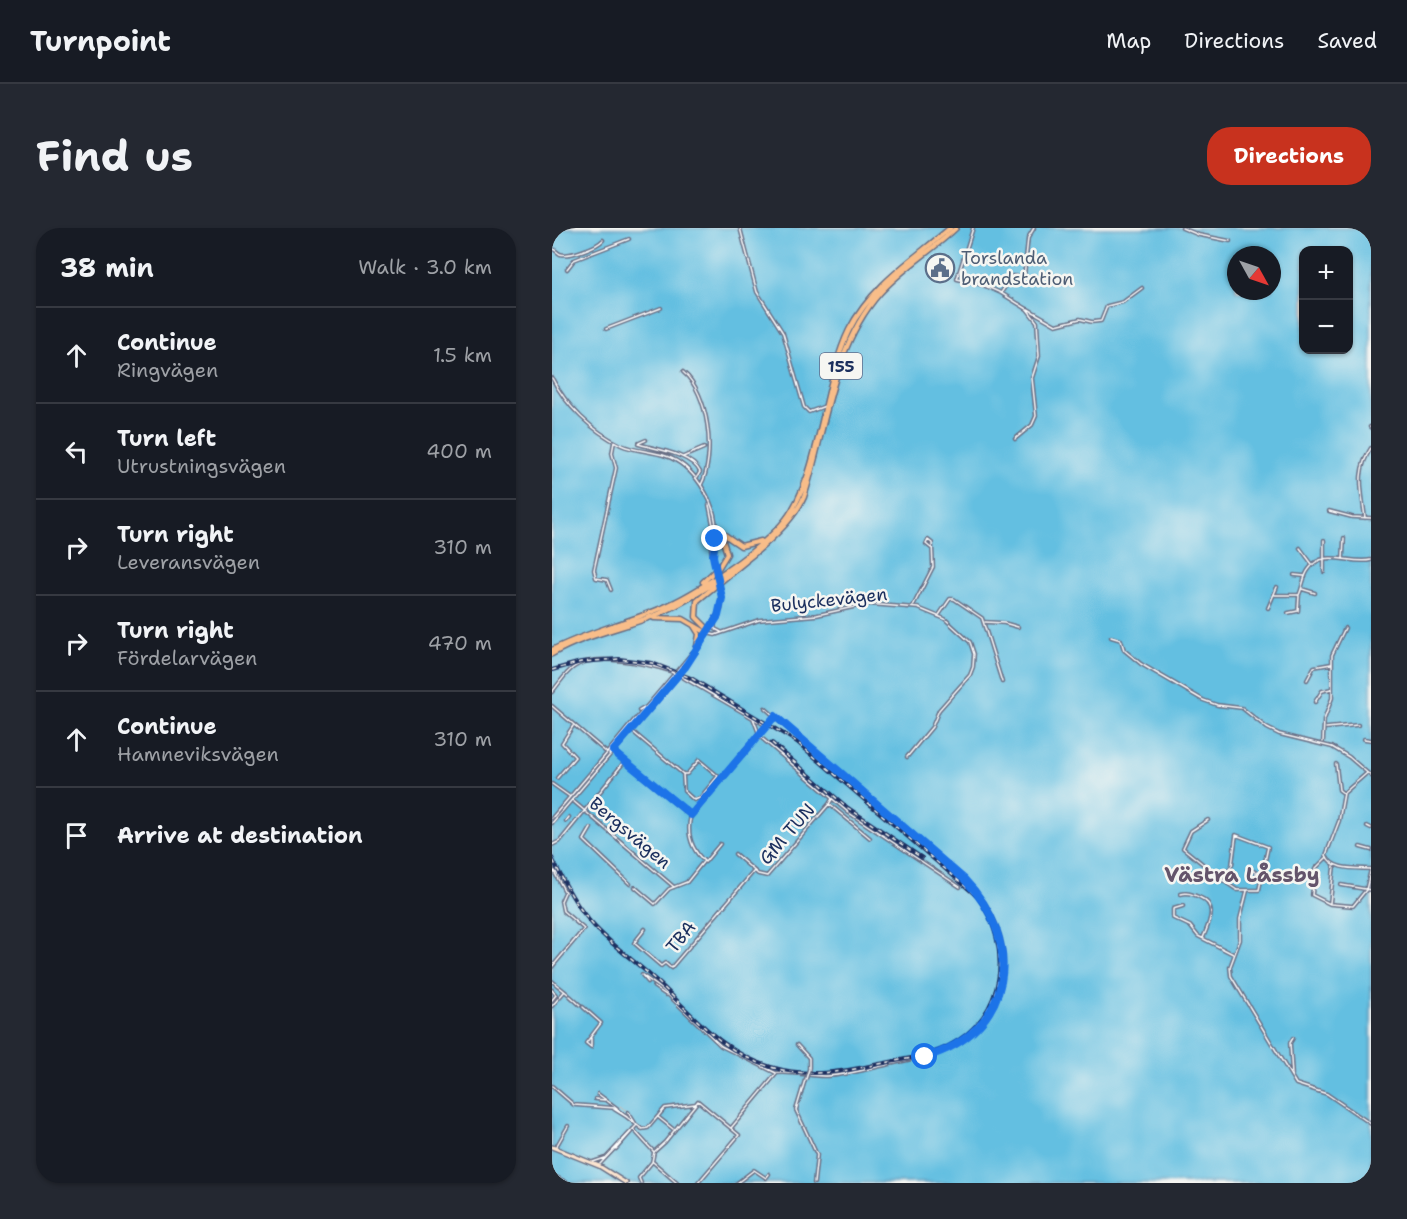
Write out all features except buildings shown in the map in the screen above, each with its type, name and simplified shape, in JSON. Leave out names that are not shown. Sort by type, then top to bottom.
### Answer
[{"type":"main road","name":"155","points":[[552,652],[591,632],[651,613],[692,592],[774,532],[791,513],[799,497],[844,343],[863,307],[890,277],[950,228]]},
{"type":"main road","name":"155","points":[[552,652],[638,621],[688,598],[782,531],[797,512],[804,497],[844,356],[860,319],[888,284],[956,228]]},
{"type":"main road","points":[[708,631],[696,617],[695,607],[698,599],[782,531]]},
{"type":"main road","points":[[714,533],[744,546],[757,543],[774,532]]},
{"type":"main road","points":[[714,544],[722,538]]},
{"type":"main road","points":[[651,613],[694,589],[719,567],[727,550],[722,538]]},
{"type":"main road","points":[[638,621],[663,616],[691,623],[708,631]]},
{"type":"main road","points":[[691,623],[699,634],[697,647]]},
{"type":"street","points":[[740,228],[757,292],[783,333],[803,406],[807,411],[818,410],[825,406]]},
{"type":"street","points":[[973,228],[956,277],[960,282],[983,285],[1001,293],[1056,325],[1080,319],[1100,322],[1107,306],[1125,301],[1142,288]]},
{"type":"street","points":[[1001,293],[1012,276],[1024,277],[1029,238],[1034,228]]},
{"type":"street","points":[[1182,228],[1199,235],[1230,241]]},
{"type":"street","points":[[567,269],[574,260],[629,238]]},
{"type":"street","points":[[552,248],[559,254],[566,254],[598,245],[603,240]]},
{"type":"street","points":[[606,329],[661,308]]},
{"type":"street","points":[[1015,439],[1032,425],[1037,411],[1032,378],[1040,356],[1038,325],[1027,309]]},
{"type":"street","points":[[683,372],[694,383],[705,412],[710,462],[701,486]]},
{"type":"street","points":[[552,378],[574,410],[615,442],[672,458],[696,478],[708,501],[714,533],[713,556]]},
{"type":"street","points":[[818,410],[823,416]]},
{"type":"street","points":[[646,440],[638,444],[668,450],[699,469],[700,473],[696,478]]},
{"type":"street","points":[[611,590],[607,580],[596,578],[594,573],[616,468],[612,453],[615,442]]},
{"type":"street","points":[[681,458],[704,448]]},
{"type":"street","points":[[1365,518],[1359,480],[1362,465],[1371,448]]},
{"type":"street","points":[[1329,511],[1371,518]]},
{"type":"street","points":[[552,823],[608,754],[685,667],[714,622],[721,605],[721,591],[713,556],[714,533]]},
{"type":"street","points":[[1343,560],[1344,538]]},
{"type":"street","points":[[1324,540],[1324,572]]},
{"type":"street","points":[[913,607],[933,567],[931,548]]},
{"type":"street","points":[[1300,548],[1312,564]]},
{"type":"street","points":[[1288,613],[1298,611],[1299,595],[1305,576],[1312,564],[1323,559],[1355,562],[1371,560]]},
{"type":"street","points":[[1294,575],[1305,576]]},
{"type":"street","points":[[1268,608],[1277,587]]},
{"type":"street","points":[[1302,589],[1315,593]]},
{"type":"street","points":[[1275,595],[1299,595]]},
{"type":"street","points":[[939,616],[950,599],[954,599],[982,618],[1002,682]]},
{"type":"street","name":"Bulyckevägen","points":[[708,631],[721,632],[759,620],[817,615],[860,604],[913,607],[939,616],[970,642],[974,654],[973,667],[970,675],[938,713],[932,727],[907,757]]},
{"type":"street","points":[[714,622],[715,629],[721,632]]},
{"type":"street","points":[[985,622],[1004,623],[1018,627]]},
{"type":"street","points":[[1323,743],[1332,689],[1333,652],[1345,628]]},
{"type":"street","points":[[1111,637],[1120,640],[1124,650],[1144,666],[1207,702],[1239,707],[1273,731],[1323,743],[1349,757],[1371,776]]},
{"type":"street","points":[[608,754],[613,751],[636,719],[697,647]]},
{"type":"street","points":[[552,692],[573,668],[589,663],[630,662],[683,677],[753,717],[765,727]]},
{"type":"street","points":[[1307,680],[1314,667],[1332,663]]},
{"type":"street","points":[[1315,702],[1322,691],[1332,689]]},
{"type":"street","points":[[552,706],[608,754]]},
{"type":"street","points":[[639,711],[647,707]]},
{"type":"street","points":[[648,982],[641,976],[648,977],[721,1046],[776,1074],[807,1076],[836,1075],[925,1057],[947,1050],[972,1033],[988,1013],[999,990],[1003,957],[994,919],[972,887],[765,708]]},
{"type":"street","points":[[630,729],[636,719],[644,715]]},
{"type":"street","points":[[705,861],[692,848],[691,815],[775,716]]},
{"type":"street","points":[[753,717],[758,735],[849,813],[960,887]]},
{"type":"street","points":[[557,778],[575,758],[562,743],[574,725]]},
{"type":"street","points":[[1324,728],[1358,725]]},
{"type":"street","points":[[630,729],[683,774],[684,791],[696,800],[718,776],[699,760],[687,774],[683,774]]},
{"type":"street","points":[[1364,739],[1371,740]]},
{"type":"street","points":[[613,751],[691,815]]},
{"type":"street","points":[[552,845],[560,841],[625,761]]},
{"type":"street","points":[[1336,765],[1339,790],[1344,794]]},
{"type":"street","points":[[1327,858],[1334,864],[1371,869],[1366,888],[1353,906],[1330,904],[1312,895],[1315,869],[1327,858],[1339,821],[1344,794],[1367,773]]},
{"type":"street","name":"Bergsvägen","points":[[552,784],[674,887]]},
{"type":"street","points":[[552,818],[571,798]]},
{"type":"street","points":[[832,798],[829,804],[870,838]]},
{"type":"street","name":"GM TUN","points":[[735,854],[762,876],[770,874],[829,804]]},
{"type":"street","points":[[566,821],[569,817]]},
{"type":"street","points":[[1208,820],[1191,831],[1183,848],[1234,890],[1259,890],[1268,847],[1238,835],[1233,845],[1232,864],[1226,874],[1226,882]]},
{"type":"street","points":[[1366,826],[1371,828]]},
{"type":"street","points":[[591,828],[584,840],[630,884]]},
{"type":"street","points":[[634,887],[655,904],[674,887],[687,882],[720,844]]},
{"type":"street","points":[[1360,847],[1371,850]]},
{"type":"street","points":[[1330,904],[1334,864]]},
{"type":"street","points":[[552,868],[560,877]]},
{"type":"street","points":[[552,868],[565,892],[561,901],[563,911],[585,929],[552,967]]},
{"type":"street","points":[[1248,869],[1262,874]]},
{"type":"street","name":"TBA","points":[[645,929],[634,943],[661,966],[665,963],[670,968],[754,871]]},
{"type":"street","points":[[1341,885],[1371,890]]},
{"type":"street","points":[[1247,891],[1240,919],[1240,940],[1234,954],[1230,974],[1298,1086],[1330,1095],[1371,1124]]},
{"type":"street","points":[[1181,894],[1187,892],[1203,899],[1211,908],[1212,916],[1203,938]]},
{"type":"street","points":[[1183,906],[1173,909],[1172,916],[1190,926],[1203,938],[1234,954]]},
{"type":"street","points":[[552,981],[580,1005]]},
{"type":"street","points":[[654,987],[667,995]]},
{"type":"street","points":[[552,990],[556,995],[552,1000]]},
{"type":"street","points":[[552,1006],[564,992]]},
{"type":"street","points":[[583,1007],[601,1023],[591,1038]]},
{"type":"street","points":[[1291,1076],[1290,1042],[1293,1038]]},
{"type":"street","points":[[797,1045],[809,1058],[809,1069],[796,1110],[817,1155],[814,1183]]},
{"type":"street","points":[[730,1128],[776,1074]]},
{"type":"street","points":[[552,1086],[574,1106],[620,1106]]},
{"type":"street","points":[[598,1094],[644,1130],[665,1108],[696,1104],[698,1101],[739,1135],[698,1183]]},
{"type":"street","points":[[595,1099],[606,1100]]},
{"type":"street","points":[[641,1183],[640,1175],[652,1162],[654,1152],[696,1104]]},
{"type":"street","points":[[614,1107],[617,1113],[627,1117]]},
{"type":"street","points":[[627,1112],[635,1124]]},
{"type":"street","points":[[658,1116],[673,1130]]},
{"type":"street","points":[[599,1166],[635,1124]]},
{"type":"street","points":[[568,1126],[553,1147],[599,1166],[626,1183]]},
{"type":"street","points":[[633,1129],[654,1152]]},
{"type":"street","points":[[590,1162],[606,1158]]},
{"type":"street","points":[[652,1162],[677,1183]]},
{"type":"street","points":[[737,1183],[754,1170],[766,1178],[769,1174]]},
{"type":"street","points":[[552,1175],[568,1183]]},
{"type":"street","points":[[618,1183],[621,1179]]},
{"type":"water","points":[[552,228],[1371,228],[1371,1183],[552,1183]]},
{"type":"tunnel","points":[[620,1106],[628,1112]]},
{"type":"railway","points":[[552,670],[581,662],[619,659],[652,663],[691,678],[797,742],[978,897],[989,916],[996,937],[999,958],[998,979],[993,999],[983,1017],[968,1033],[949,1046],[933,1053],[825,1073],[798,1072],[771,1067],[738,1053],[711,1033],[652,977],[603,935],[576,903],[552,858]]},
{"type":"railway","points":[[772,743],[848,808],[922,858]]},
{"type":"place","name":"Torslanda brandstation","points":[[940,268]]},
{"type":"district","name":"Västra Låssby","points":[[1242,875]]},
{"type":"route","points":[[715,539],[713,556],[722,598],[718,616],[685,667],[613,751],[691,815],[775,716],[964,879],[985,903],[997,925],[1003,951],[1002,978],[993,1004],[978,1027],[954,1046],[925,1057]]}]
